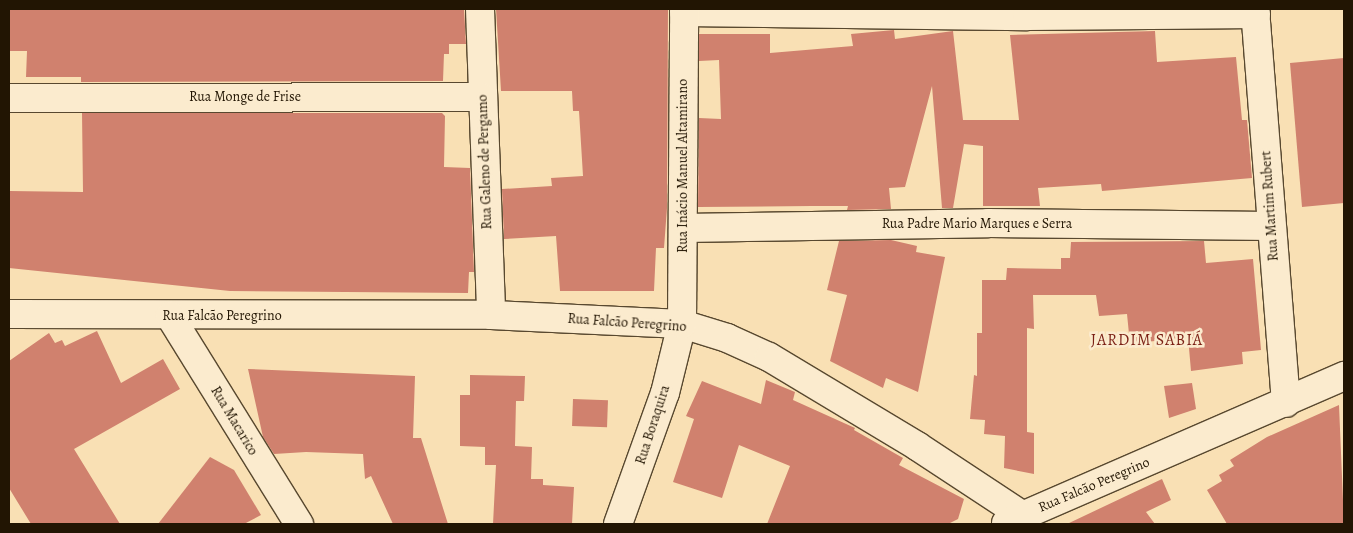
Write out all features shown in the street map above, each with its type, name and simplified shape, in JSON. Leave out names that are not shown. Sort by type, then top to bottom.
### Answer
[{"type":"street","name":"Rua Galeno de Pergamo","points":[[480,9],[491,315]]},
{"type":"street","points":[[684,10],[1255,11]]},
{"type":"street","name":"Rua Inácio Manuel Altamirano","points":[[682,324],[684,10]]},
{"type":"street","name":"Rua Martim Rubert","points":[[1255,11],[1286,403]]},
{"type":"street","name":"Rua Monge de Frise","points":[[9,98],[482,97]]},
{"type":"street","name":"Rua Padre Mario Marques e Serra","points":[[683,228],[988,223],[1271,226]]},
{"type":"street","name":"Rua Falcão Peregrino","points":[[9,314],[170,316],[491,315],[682,324],[727,338],[769,357],[918,446],[1014,520],[1286,403],[1344,376]]},
{"type":"street","name":"Rua Macarico","points":[[170,316],[299,524]]},
{"type":"street","name":"Rua Boraquira","points":[[618,524],[662,402],[682,324]]},
{"type":"building","points":[[9,9],[464,9],[466,44],[449,44],[449,54],[444,54],[443,81],[81,82],[81,77],[26,77],[27,51],[9,51]]},
{"type":"building","points":[[496,9],[668,9],[667,208],[664,248],[656,248],[654,291],[560,291],[556,236],[504,239],[502,189],[552,186],[551,178],[583,176],[579,111],[573,111],[572,91],[501,91]]},
{"type":"building","points":[[894,30],[895,39],[953,31],[963,120],[1019,120],[1010,35],[1155,31],[1157,62],[1236,57],[1242,120],[1247,120],[1252,178],[1102,191],[1101,184],[1038,188],[1040,206],[983,206],[983,146],[964,144],[953,208],[942,208],[932,86],[905,187],[889,188],[891,209],[847,210],[848,206],[698,207],[699,118],[721,119],[719,60],[699,61],[699,34],[770,34],[770,53],[853,46],[851,34]]},
{"type":"building","points":[[1344,58],[1344,203],[1302,207],[1290,63]]},
{"type":"building","points":[[82,113],[442,113],[445,116],[444,167],[470,168],[474,272],[469,272],[468,293],[230,291],[9,268],[9,191],[83,192]]},
{"type":"building","points":[[891,240],[917,246],[916,252],[945,257],[918,392],[886,378],[883,388],[830,361],[847,295],[827,290],[839,241]]},
{"type":"building","points":[[1204,241],[1206,263],[1253,259],[1261,350],[1242,352],[1243,364],[1191,371],[1188,337],[1130,344],[1127,314],[1099,316],[1096,295],[1033,295],[1034,329],[1027,328],[1027,432],[1034,433],[1034,474],[1004,468],[1005,436],[984,434],[985,420],[970,419],[974,375],[977,376],[977,333],[982,333],[982,280],[1006,280],[1007,268],[1061,269],[1061,258],[1070,258],[1071,242]]},
{"type":"building","points":[[97,331],[121,383],[163,359],[180,389],[74,449],[120,524],[31,524],[9,488],[9,361],[49,333],[55,343],[62,340],[65,346]]},
{"type":"building","points":[[248,369],[415,376],[413,438],[421,438],[448,524],[393,524],[371,476],[365,479],[363,454],[306,452],[274,454],[263,437]]},
{"type":"building","points":[[470,375],[525,376],[524,401],[516,401],[515,446],[532,447],[531,479],[543,479],[543,485],[574,487],[572,524],[493,524],[496,465],[485,465],[485,447],[460,446],[460,395],[470,395]]},
{"type":"building","points":[[766,380],[795,392],[793,400],[855,428],[854,430],[903,458],[899,465],[964,499],[958,519],[948,524],[767,524],[790,466],[739,445],[722,498],[673,482],[694,419],[686,416],[702,381],[761,404]]},
{"type":"building","points":[[1192,383],[1196,409],[1169,418],[1164,386]]},
{"type":"building","points":[[573,399],[608,400],[607,427],[572,426]]},
{"type":"building","points":[[1339,405],[1344,524],[1227,524],[1207,490],[1222,481],[1219,475],[1234,466],[1230,460],[1267,437]]},
{"type":"building","points":[[210,457],[234,470],[261,515],[244,524],[158,524]]},
{"type":"building","points":[[1162,479],[1171,500],[1146,512],[1155,524],[1067,524]]},
{"type":"district","name":"JARDIM SABIÁ","points":[[1147,340]]}]
